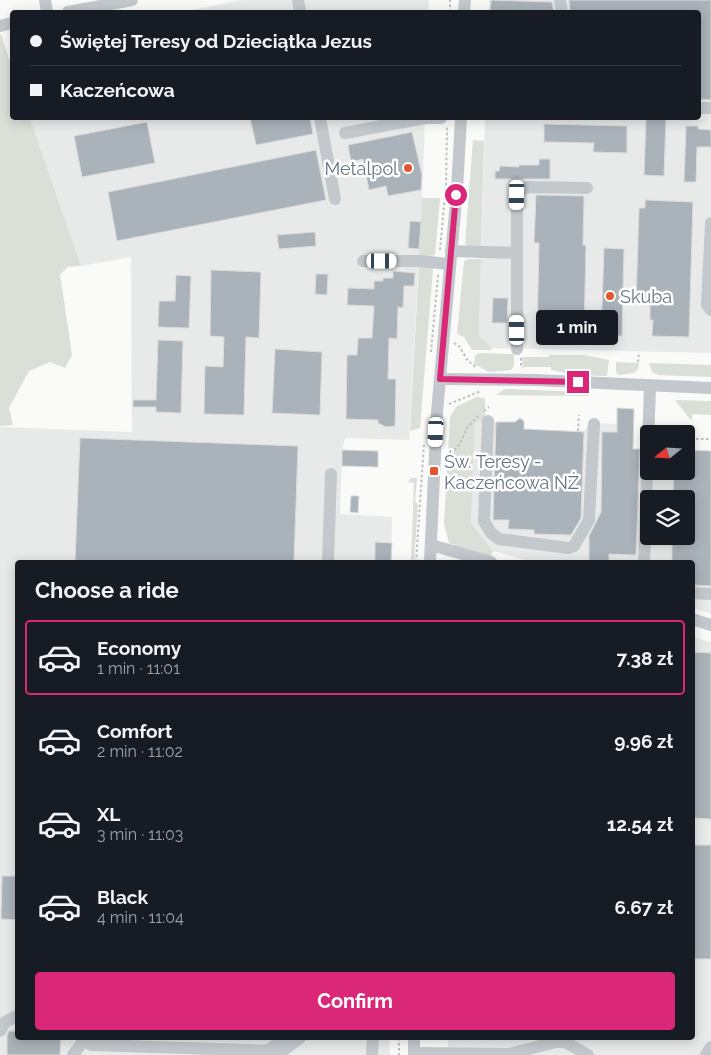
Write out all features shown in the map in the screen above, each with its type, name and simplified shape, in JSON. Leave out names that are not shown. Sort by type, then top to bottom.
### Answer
[{"type":"street","points":[[79,10],[132,0]]},
{"type":"street","points":[[320,120],[335,199]]},
{"type":"street","points":[[345,133],[414,120]]},
{"type":"street","points":[[430,560],[440,379],[461,120]]},
{"type":"street","points":[[519,351],[516,254],[517,195],[520,190],[527,187],[587,188]]},
{"type":"street","points":[[711,223],[707,305],[711,310]]},
{"type":"street","points":[[363,261],[419,261],[516,254]]},
{"type":"street","points":[[440,379],[535,380],[711,388]]},
{"type":"street","points":[[644,560],[650,386]]},
{"type":"street","points":[[488,421],[484,521],[491,533],[499,539],[568,548],[574,546],[589,520],[594,424]]},
{"type":"street","points":[[328,560],[331,474]]},
{"type":"street","points":[[431,545],[484,560]]},
{"type":"street","points":[[695,593],[711,594]]},
{"type":"street","points":[[695,620],[711,625]]},
{"type":"street","points":[[0,1030],[5,1022],[15,1017]]},
{"type":"street","points":[[73,1055],[82,1040]]},
{"type":"street","points":[[85,1040],[91,1044],[267,1051],[284,1050],[297,1040]]},
{"type":"street","points":[[267,1051],[280,1040]]},
{"type":"street","points":[[372,1055],[373,1040]]},
{"type":"street","points":[[414,1040],[414,1054],[509,1054],[525,1052],[556,1042],[565,1042],[588,1055]]},
{"type":"street","points":[[706,1055],[711,1047]]},
{"type":"path","points":[[445,405],[484,389],[490,380],[468,361],[458,344],[452,342]]},
{"type":"path","points":[[519,351],[523,368]]},
{"type":"path","points":[[638,362],[639,352]]},
{"type":"path","points":[[447,457],[459,445],[466,428],[489,407]]},
{"type":"path","points":[[578,431],[579,415]]},
{"type":"path","points":[[695,439],[711,439]]},
{"type":"path","points":[[399,1040],[399,1055]]},
{"type":"shaded area","points":[[241,0],[429,0],[428,10],[193,10]]},
{"type":"shaded area","points":[[489,0],[711,0],[711,353],[492,348],[479,335],[485,120],[701,120],[701,10],[489,10]]},
{"type":"shaded area","points":[[0,35],[10,62],[10,120],[31,120],[81,266],[68,267],[60,274],[72,355],[65,368],[50,362],[29,371],[9,408],[13,425],[0,426]]},
{"type":"shaded area","points":[[31,120],[425,120],[409,440],[345,438],[342,450],[340,514],[392,517],[391,560],[15,560],[15,1040],[389,1040],[390,1055],[0,1055],[0,427],[132,432],[131,257],[81,266]]},
{"type":"shaded area","points":[[473,140],[484,141],[481,247],[470,247],[465,244]]},
{"type":"shaded area","points":[[422,198],[440,198],[435,255],[419,257]]},
{"type":"shaded area","points":[[481,259],[479,335],[492,348],[491,350],[472,350],[464,337],[457,334],[464,261]]},
{"type":"shaded area","points":[[419,265],[433,269],[420,428],[410,431]]},
{"type":"shaded area","points":[[479,353],[514,354],[514,366],[511,370],[489,372],[474,364],[475,356]]},
{"type":"shaded area","points":[[549,355],[584,355],[609,360],[607,376],[576,375],[551,370],[551,367],[523,367],[522,357],[549,357]]},
{"type":"shaded area","points":[[616,362],[639,363],[638,369],[634,373],[618,375],[616,372]]},
{"type":"shaded area","points":[[649,363],[711,365],[711,377],[658,375],[652,372]]},
{"type":"shaded area","points":[[505,389],[585,392],[589,396],[496,395]]},
{"type":"shaded area","points":[[476,397],[485,398],[485,421],[475,422],[471,523],[493,551],[490,559],[449,543],[444,524],[450,417],[456,407]]},
{"type":"shaded area","points":[[675,400],[711,401],[711,415],[692,414],[692,420]]},
{"type":"shaded area","points":[[617,408],[634,409],[633,449],[640,449],[640,480],[695,480],[695,450],[711,451],[711,614],[695,609],[695,560],[526,560],[493,551],[471,523],[475,421],[515,422],[520,418],[524,421],[520,430],[584,431],[589,423],[617,424]]},
{"type":"shaded area","points":[[411,478],[417,478],[415,501],[418,505],[414,560],[411,560],[414,483],[408,482]]},
{"type":"shaded area","points":[[695,638],[711,642],[711,1055],[448,1055],[448,1040],[695,1040]]},
{"type":"building","points":[[491,0],[552,2],[554,10],[490,10]]},
{"type":"building","points":[[569,0],[711,0],[711,100],[701,99],[701,10],[570,10]]},
{"type":"building","points":[[250,120],[310,120],[313,134],[256,145]]},
{"type":"building","points":[[646,120],[666,120],[664,176],[644,175]]},
{"type":"building","points":[[147,122],[155,163],[82,177],[74,136]]},
{"type":"building","points":[[544,124],[627,126],[627,153],[593,152],[594,143],[544,142]]},
{"type":"building","points":[[686,126],[698,126],[698,129],[711,130],[711,147],[697,147],[696,182],[684,182]]},
{"type":"building","points":[[412,132],[422,175],[421,190],[388,196],[386,186],[369,190],[363,159],[351,162],[348,145]]},
{"type":"building","points":[[316,150],[326,200],[117,241],[108,192]]},
{"type":"building","points":[[539,159],[550,159],[550,179],[495,179],[495,171],[499,171],[500,166],[539,165]]},
{"type":"building","points":[[536,195],[584,196],[583,245],[586,245],[584,336],[537,335],[539,243],[534,243]]},
{"type":"building","points":[[645,200],[693,202],[689,337],[652,336],[653,320],[650,320],[650,303],[636,303],[639,208],[645,208]]},
{"type":"building","points":[[410,221],[421,222],[419,249],[408,248]]},
{"type":"building","points":[[315,232],[316,246],[279,249],[277,235]]},
{"type":"building","points":[[604,248],[624,249],[622,336],[601,336]]},
{"type":"building","points":[[211,270],[261,272],[259,338],[246,337],[244,415],[204,414],[205,366],[223,367],[224,337],[210,336]]},
{"type":"building","points":[[393,271],[415,273],[414,286],[404,286],[403,308],[398,307],[397,339],[389,338],[388,379],[396,379],[395,426],[386,427],[378,423],[378,420],[346,419],[347,355],[357,355],[358,338],[372,338],[374,306],[347,305],[348,288],[374,289],[374,281],[383,281],[383,278],[393,278]]},
{"type":"building","points":[[316,274],[328,274],[327,295],[315,294]]},
{"type":"building","points":[[176,275],[191,276],[189,328],[158,327],[159,301],[175,301]]},
{"type":"building","points":[[493,298],[508,298],[507,323],[492,323]]},
{"type":"building","points":[[158,340],[183,341],[181,413],[156,412],[156,407],[133,407],[133,400],[156,400]]},
{"type":"building","points":[[275,349],[322,352],[320,415],[272,413]]},
{"type":"building","points":[[617,408],[634,409],[633,449],[640,449],[636,555],[609,554],[609,560],[589,560],[589,536],[601,512],[602,432],[617,432]]},
{"type":"building","points":[[520,418],[524,421],[524,429],[584,432],[581,518],[571,535],[534,534],[534,530],[508,529],[509,520],[493,520],[496,422],[515,422]]},
{"type":"building","points":[[80,438],[298,446],[294,560],[75,560]]},
{"type":"building","points":[[342,450],[378,451],[378,467],[342,466]]},
{"type":"building","points":[[695,450],[711,451],[711,586],[695,585],[695,560],[672,560],[672,545],[695,545],[695,490],[673,490],[674,480],[695,480]]},
{"type":"building","points":[[351,496],[359,496],[358,513],[350,512]]},
{"type":"building","points":[[375,542],[392,543],[391,560],[375,560]]},
{"type":"building","points":[[695,652],[711,653],[711,819],[695,818]]},
{"type":"building","points":[[695,845],[711,845],[711,959],[695,959]]},
{"type":"building","points":[[2,876],[15,876],[15,920],[1,919]]},
{"type":"building","points":[[9,1031],[15,1031],[15,1040],[61,1040],[60,1055],[7,1055],[7,1035]]},
{"type":"place","name":"Metalpol","points":[[408,168]]},
{"type":"place","name":"Skuba","points":[[610,296]]},
{"type":"place","name":"Św. Teresy - Kaczeńcowa NŻ","points":[[434,471]]},
{"type":"route","points":[[456,195],[440,379],[578,382]]}]
